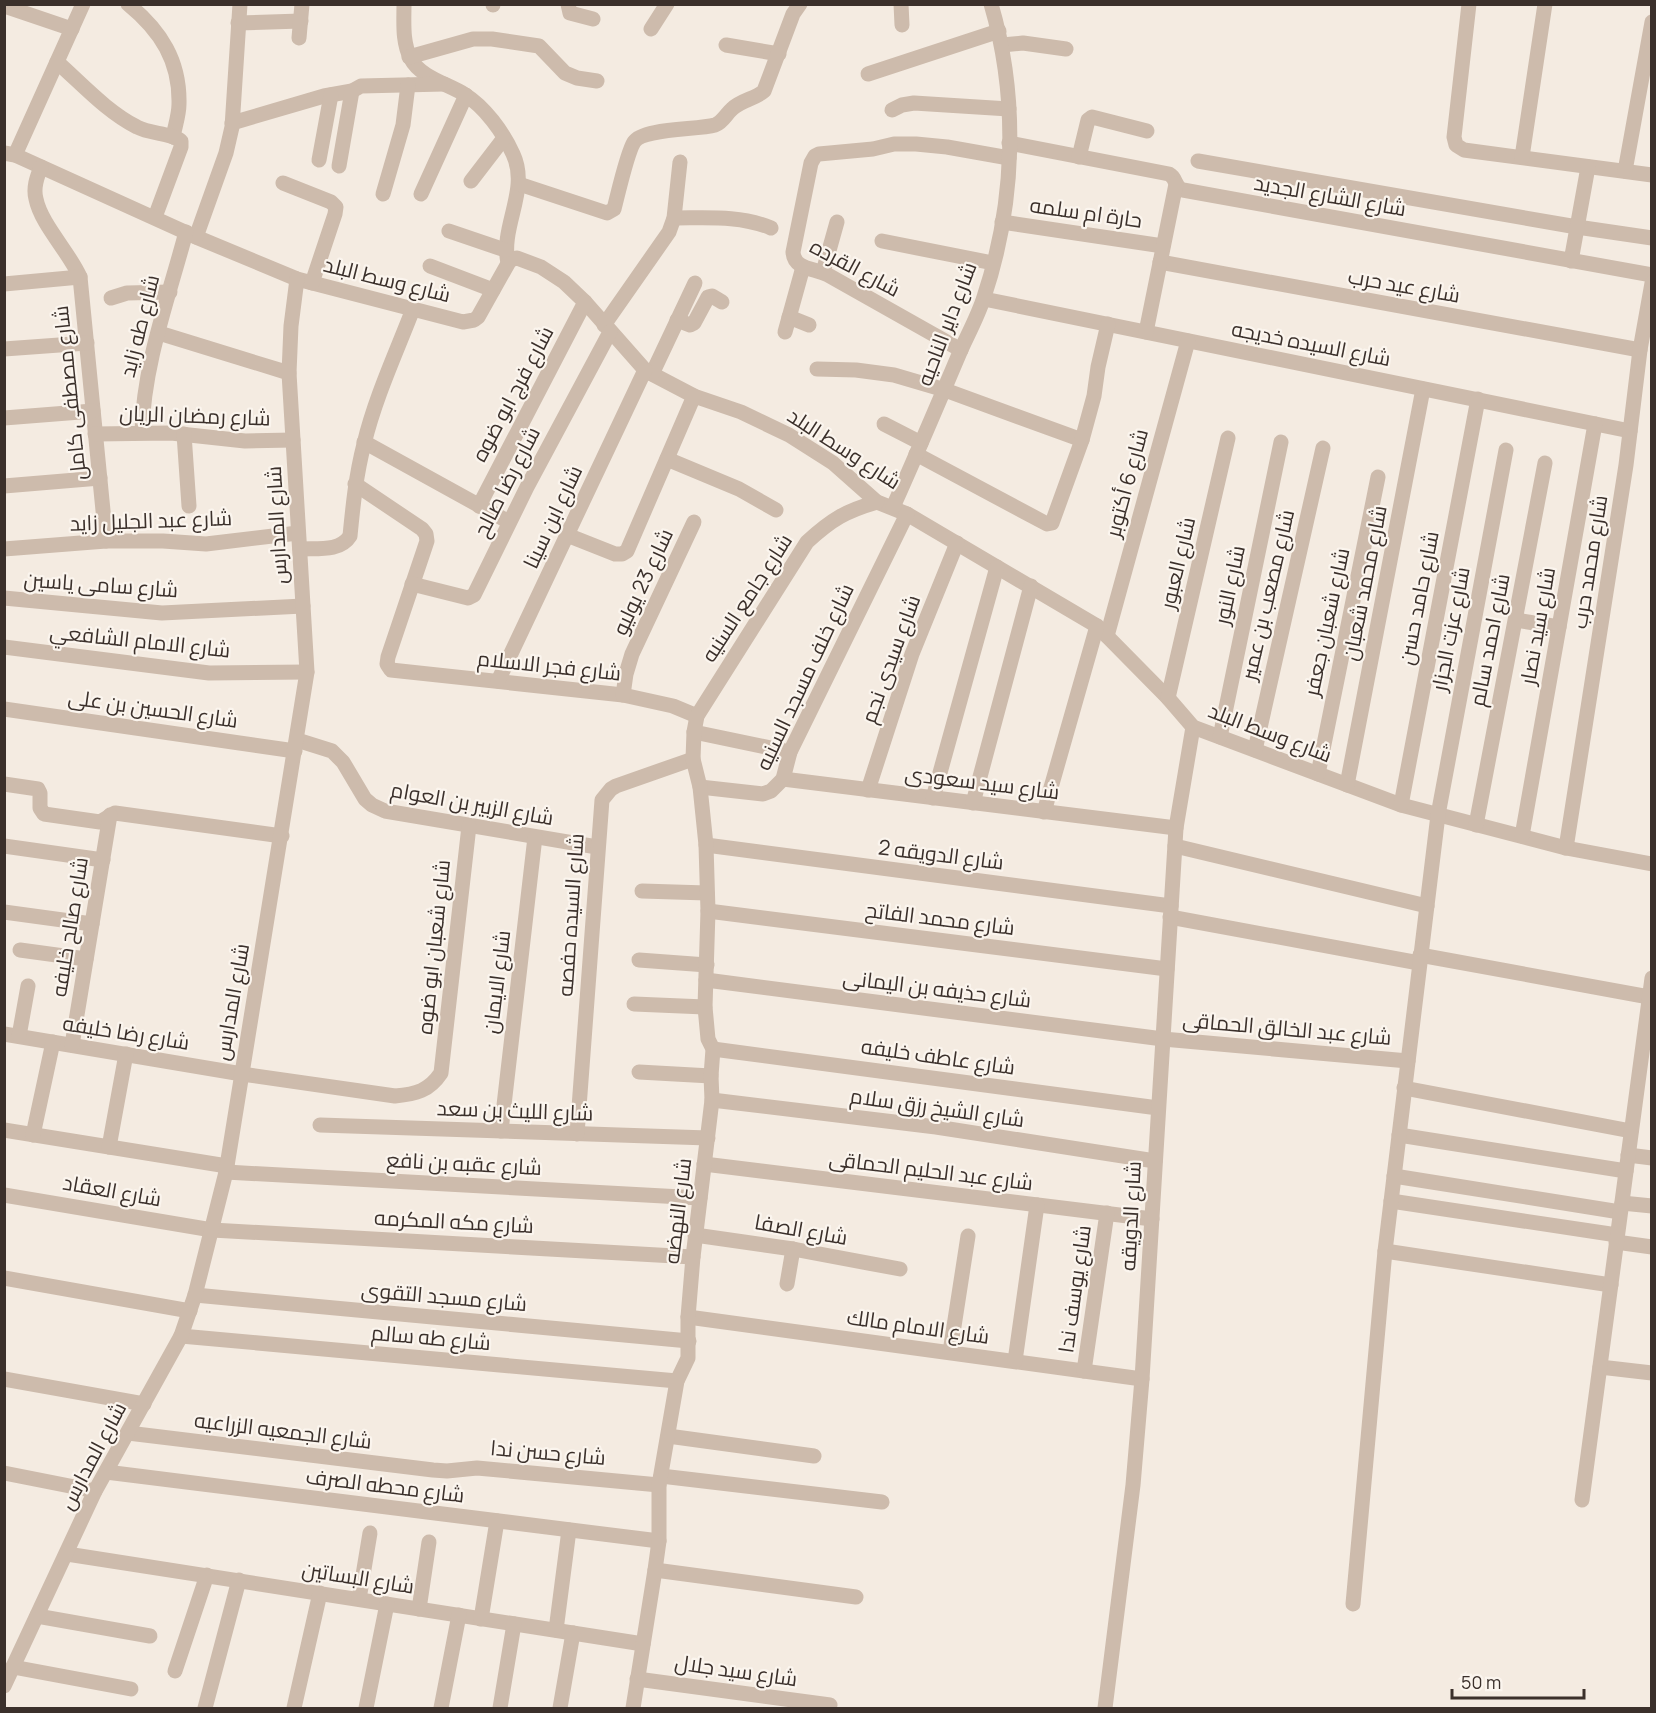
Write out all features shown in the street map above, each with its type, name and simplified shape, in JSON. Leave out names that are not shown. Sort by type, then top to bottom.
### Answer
[{"type":"street","points":[[10,154],[57,62],[83,4]]},
{"type":"street","points":[[128,4],[148,20],[166,45],[177,75],[179,106],[173,137]]},
{"type":"street","name":"شارع طه زايد","points":[[142,432],[145,394],[170,292],[191,235],[226,153],[232,123],[240,4]]},
{"type":"street","points":[[299,38],[303,4]]},
{"type":"street","points":[[404,4],[405,38],[409,57],[421,71],[466,95],[484,110],[514,156],[519,184],[506,256],[449,231]]},
{"type":"street","points":[[568,4],[570,13],[594,19]]},
{"type":"street","points":[[651,29],[667,4]]},
{"type":"street","points":[[519,184],[607,213],[611,212],[614,209],[635,140],[646,133],[671,132],[714,125],[742,102],[764,91],[793,14],[800,4]]},
{"type":"street","points":[[901,4],[902,25]]},
{"type":"street","points":[[991,5],[996,4]]},
{"type":"street","points":[[1468,4],[1454,137],[1456,145],[1464,150],[1652,175]]},
{"type":"street","points":[[1522,157],[1545,4]]},
{"type":"street","name":"شارع داير الناحيه","points":[[900,511],[919,448],[984,299],[1002,222],[1009,151],[1009,110],[1000,38],[991,5]]},
{"type":"street","points":[[5,7],[72,29]]},
{"type":"street","points":[[238,23],[301,21]]},
{"type":"street","points":[[1625,171],[1651,31]]},
{"type":"street","points":[[868,74],[1000,38],[1066,49]]},
{"type":"street","points":[[409,57],[473,39],[533,44],[542,49],[565,73],[597,81]]},
{"type":"street","points":[[726,45],[779,54]]},
{"type":"street","points":[[57,62],[119,116],[139,128],[181,141],[182,145],[155,217]]},
{"type":"street","points":[[232,123],[330,95],[352,91],[361,86],[447,84]]},
{"type":"street","points":[[383,194],[403,125],[408,85]]},
{"type":"street","points":[[339,166],[352,91]]},
{"type":"street","points":[[319,160],[330,95]]},
{"type":"street","points":[[421,194],[466,95]]},
{"type":"street","points":[[892,111],[902,105],[914,103],[1009,110]]},
{"type":"street","points":[[1079,157],[1088,120],[1091,118],[1147,131]]},
{"type":"street","points":[[471,181],[504,138]]},
{"type":"street","name":"شارع الشارع الجديد","points":[[819,154],[873,149],[894,144],[916,144],[1079,157],[1169,174],[1183,190],[1652,276]]},
{"type":"street","name":"شارع وسط البلد","points":[[10,154],[191,235],[305,281],[468,322],[478,317],[493,290],[506,256],[541,267],[564,282],[585,302],[648,372],[694,396],[741,412],[789,435],[832,464],[878,502],[900,511],[957,543],[1102,631],[1168,698],[1193,727],[1401,805],[1566,848],[1652,864]]},
{"type":"street","name":"شارع القرده","points":[[819,154],[811,163],[793,258],[803,267],[823,272],[961,350]]},
{"type":"street","points":[[1197,161],[1652,238]]},
{"type":"street","name":"شارع رضا صالح","points":[[412,584],[468,598],[476,593],[509,522],[607,329],[669,232],[674,218],[680,162]]},
{"type":"street","name":"شارع مصطفى كامل","points":[[41,167],[36,182],[35,197],[40,212],[80,277],[106,541]]},
{"type":"street","points":[[1571,261],[1588,167]]},
{"type":"street","name":"شارع المدارس","points":[[4,1686],[68,1554],[95,1491],[181,1336],[195,1296],[226,1169],[307,672],[289,374],[291,326],[305,281],[336,207],[331,202],[283,183]]},
{"type":"street","points":[[1146,332],[1176,184]]},
{"type":"street","points":[[674,218],[737,218],[754,221],[771,228]]},
{"type":"street","points":[[823,272],[837,222]]},
{"type":"street","name":"حارة ام سلمه","points":[[1002,222],[1163,246]]},
{"type":"street","points":[[882,241],[993,263]]},
{"type":"street","name":"شارع عيد حرب","points":[[1160,262],[1640,350]]},
{"type":"street","points":[[430,266],[493,290]]},
{"type":"street","points":[[803,267],[787,325],[809,325]]},
{"type":"street","name":"شارع مصطفى كامل","points":[[4,284],[80,277]]},
{"type":"street","name":"شارع ابن سينا","points":[[498,681],[567,535],[695,283]]},
{"type":"street","name":"شارع محمد حرب","points":[[1566,848],[1652,283]]},
{"type":"street","points":[[111,298],[127,293],[170,292]]},
{"type":"street","points":[[677,320],[690,325],[694,323],[708,297],[712,296],[722,302]]},
{"type":"street","name":"شارع السيده خديجه","points":[[984,299],[1630,431]]},
{"type":"street","name":"شارع فرج ابو ضوه","points":[[478,506],[585,302]]},
{"type":"street","points":[[300,549],[339,547],[350,536],[355,484],[364,442],[381,389],[413,309]]},
{"type":"street","points":[[884,424],[919,448],[1049,524],[1054,520],[1082,440],[1094,396],[1108,324]]},
{"type":"street","points":[[159,333],[289,374]]},
{"type":"street","name":"شارع 6 أكتوبر","points":[[1044,812],[1102,631],[1188,341]]},
{"type":"street","points":[[4,349],[87,343]]},
{"type":"street","points":[[817,369],[856,370],[894,375],[945,390],[1082,440]]},
{"type":"street","name":"شارع محمد شعبان","points":[[1347,785],[1423,389]]},
{"type":"street","points":[[567,535],[615,554],[627,551],[694,396]]},
{"type":"street","name":"شارع حامد حسن","points":[[1401,805],[1478,399]]},
{"type":"street","points":[[4,418],[93,411]]},
{"type":"street","name":"شارع سيد نصار","points":[[1522,836],[1595,424]]},
{"type":"street","name":"شارع رمضان الريان","points":[[95,434],[142,432],[245,441],[293,440]]},
{"type":"street","points":[[184,434],[189,506]]},
{"type":"street","name":"شارع العبور","points":[[1168,698],[1228,438]]},
{"type":"street","points":[[364,442],[509,522]]},
{"type":"street","name":"شارع النور","points":[[1220,737],[1281,442]]},
{"type":"street","name":"شارع مصعب بن عمير","points":[[1255,750],[1323,448]]},
{"type":"street","name":"شارع عزت الجزار","points":[[1353,1604],[1385,1251],[1437,815],[1506,450]]},
{"type":"street","points":[[667,459],[739,489],[776,510]]},
{"type":"street","name":"شارع احمد سالم","points":[[1476,825],[1545,463]]},
{"type":"street","name":"شارع شعبان جعفر","points":[[1318,774],[1378,477]]},
{"type":"street","points":[[4,486],[100,478]]},
{"type":"street","points":[[355,484],[426,534],[427,541],[412,584]]},
{"type":"street","name":"شارع جامع السنيه","points":[[697,716],[807,542],[836,518],[851,510],[878,502]]},
{"type":"street","name":"شارع خلف مسجد السنيه","points":[[700,787],[763,794],[771,791],[783,779],[790,752],[900,511]]},
{"type":"street","name":"شارع 23 يوليو","points":[[623,695],[632,654],[694,522]]},
{"type":"street","name":"شارع عبد الجليل زايد","points":[[4,549],[106,541],[206,544],[298,533]]},
{"type":"street","name":"شارع سيدى نجم","points":[[868,790],[912,654],[957,543]]},
{"type":"street","points":[[933,798],[997,567]]},
{"type":"street","name":"شارع فجر الاسلام","points":[[412,584],[388,657],[389,668],[394,672],[623,695],[673,706],[697,716]]},
{"type":"street","points":[[974,803],[1031,586]]},
{"type":"street","name":"شارع سامى ياسين","points":[[4,598],[162,613],[303,606]]},
{"type":"street","points":[[1516,620],[1559,627]]},
{"type":"street","name":"شارع الامام الشافعي","points":[[4,647],[209,673],[307,672]]},
{"type":"street","name":"شارع الحسين بن على","points":[[4,709],[296,746]]},
{"type":"street","name":"شارع النهضه","points":[[633,1708],[656,1570],[660,1481],[677,1381],[688,1358],[688,1317],[695,1235],[712,1100],[713,1048],[708,1039],[705,1008],[708,911],[706,845],[700,787],[693,759],[697,716]]},
{"type":"street","name":"شارع الدويقه","points":[[1105,1708],[1133,1485],[1142,1378],[1176,828],[1193,727]]},
{"type":"street","points":[[694,732],[790,752]]},
{"type":"street","name":"شارع الزبير بن العوام","points":[[296,746],[332,751],[343,762],[365,799],[385,811],[597,847]]},
{"type":"street","name":"شارع السيده حفصه","points":[[577,1134],[600,806],[610,789],[693,759]]},
{"type":"street","name":"شارع سيد سعودى","points":[[783,779],[1176,828]]},
{"type":"street","points":[[4,784],[38,789],[40,808],[45,813],[100,822],[115,813],[282,836]]},
{"type":"street","name":"شارع صالح خليفه","points":[[72,1045],[110,815]]},
{"type":"street","name":"شارع شعبان ابو ضوه","points":[[441,1073],[469,826]]},
{"type":"street","name":"شارع الايمان","points":[[501,1131],[535,837]]},
{"type":"street","name":"شارع الدويقه 2","points":[[706,845],[1170,911],[1420,959],[1649,997]]},
{"type":"street","points":[[4,846],[103,860]]},
{"type":"street","points":[[1175,846],[1427,906]]},
{"type":"street","points":[[642,891],[707,893]]},
{"type":"street","name":"شارع محمد الفاتح","points":[[708,911],[1167,969]]},
{"type":"street","points":[[4,912],[92,924]]},
{"type":"street","points":[[20,950],[86,959]]},
{"type":"street","name":"شارع حذيفه بن اليمانى","points":[[639,960],[706,973],[1163,1039]]},
{"type":"street","points":[[1582,1500],[1652,978]]},
{"type":"street","points":[[12,1035],[28,986]]},
{"type":"street","points":[[634,1004],[705,1008]]},
{"type":"street","name":"شارع رضا خليفه","points":[[12,1035],[242,1074],[395,1096],[412,1095],[424,1091],[441,1073]]},
{"type":"street","name":"شارع عبد الخالق الحماقى","points":[[1163,1039],[1408,1061]]},
{"type":"street","points":[[33,1134],[53,1042]]},
{"type":"street","name":"شارع عاطف خليفه","points":[[713,1048],[1158,1108]]},
{"type":"street","points":[[109,1147],[126,1054]]},
{"type":"street","points":[[639,1072],[711,1076]]},
{"type":"street","points":[[1404,1088],[1631,1131]]},
{"type":"street","name":"شارع الشيخ رزق سلام","points":[[712,1100],[936,1127],[1155,1161]]},
{"type":"street","name":"شارع الليث بن سعد","points":[[320,1125],[708,1138]]},
{"type":"street","name":"شارع عقبه بن نافع","points":[[4,1130],[226,1169],[700,1198]]},
{"type":"street","points":[[1399,1135],[1626,1170]]},
{"type":"street","points":[[1628,1155],[1652,1158]]},
{"type":"street","name":"شارع عبد الحليم الحماقى","points":[[704,1164],[1152,1219]]},
{"type":"street","points":[[1394,1176],[1621,1207],[1652,1206]]},
{"type":"street","name":"شارع العقاد","points":[[4,1195],[212,1230]]},
{"type":"street","points":[[1391,1201],[1617,1239],[1652,1247]]},
{"type":"street","points":[[1016,1361],[1037,1205]]},
{"type":"street","name":"شارع يوسف ندا","points":[[1084,1371],[1107,1213]]},
{"type":"street","name":"شارع مكه المكرمه","points":[[212,1230],[693,1257]]},
{"type":"street","name":"شارع الصفا","points":[[695,1235],[793,1249],[900,1269]]},
{"type":"street","points":[[950,1353],[968,1236]]},
{"type":"street","points":[[787,1284],[793,1249]]},
{"type":"street","points":[[1385,1251],[1611,1285]]},
{"type":"street","points":[[4,1278],[189,1311]]},
{"type":"street","name":"شارع مسجد التقوى","points":[[195,1296],[689,1341]]},
{"type":"street","name":"شارع الامام مالك","points":[[688,1317],[1142,1378]]},
{"type":"street","name":"شارع طه سالم","points":[[181,1336],[677,1381]]},
{"type":"street","points":[[1600,1367],[1652,1372]]},
{"type":"street","points":[[4,1379],[144,1404]]},
{"type":"street","name":"شارع الجمعيه الزراعيه","points":[[128,1433],[433,1470]]},
{"type":"street","points":[[668,1436],[814,1456]]},
{"type":"street","name":"شارع حسن ندا","points":[[433,1470],[477,1468],[660,1481],[882,1502]]},
{"type":"street","name":"شارع محطه الصرف","points":[[106,1472],[659,1541]]},
{"type":"street","points":[[4,1473],[95,1491]]},
{"type":"street","points":[[481,1619],[497,1521]]},
{"type":"street","points":[[556,1630],[569,1530]]},
{"type":"street","points":[[359,1599],[370,1533]]},
{"type":"street","points":[[419,1609],[429,1542]]},
{"type":"street","name":"شارع البساتين","points":[[68,1554],[643,1644]]},
{"type":"street","points":[[656,1570],[855,1596]]},
{"type":"street","points":[[175,1671],[207,1575]]},
{"type":"street","points":[[205,1708],[239,1580]]},
{"type":"street","points":[[294,1708],[320,1593]]},
{"type":"street","points":[[366,1708],[387,1604]]},
{"type":"street","points":[[441,1708],[459,1615]]},
{"type":"street","points":[[37,1616],[150,1636]]},
{"type":"street","points":[[500,1708],[514,1624]]},
{"type":"street","points":[[560,1708],[573,1633]]},
{"type":"street","points":[[13,1667],[131,1689]]},
{"type":"street","name":"شارع سيد جلال","points":[[637,1679],[830,1705]]}]
